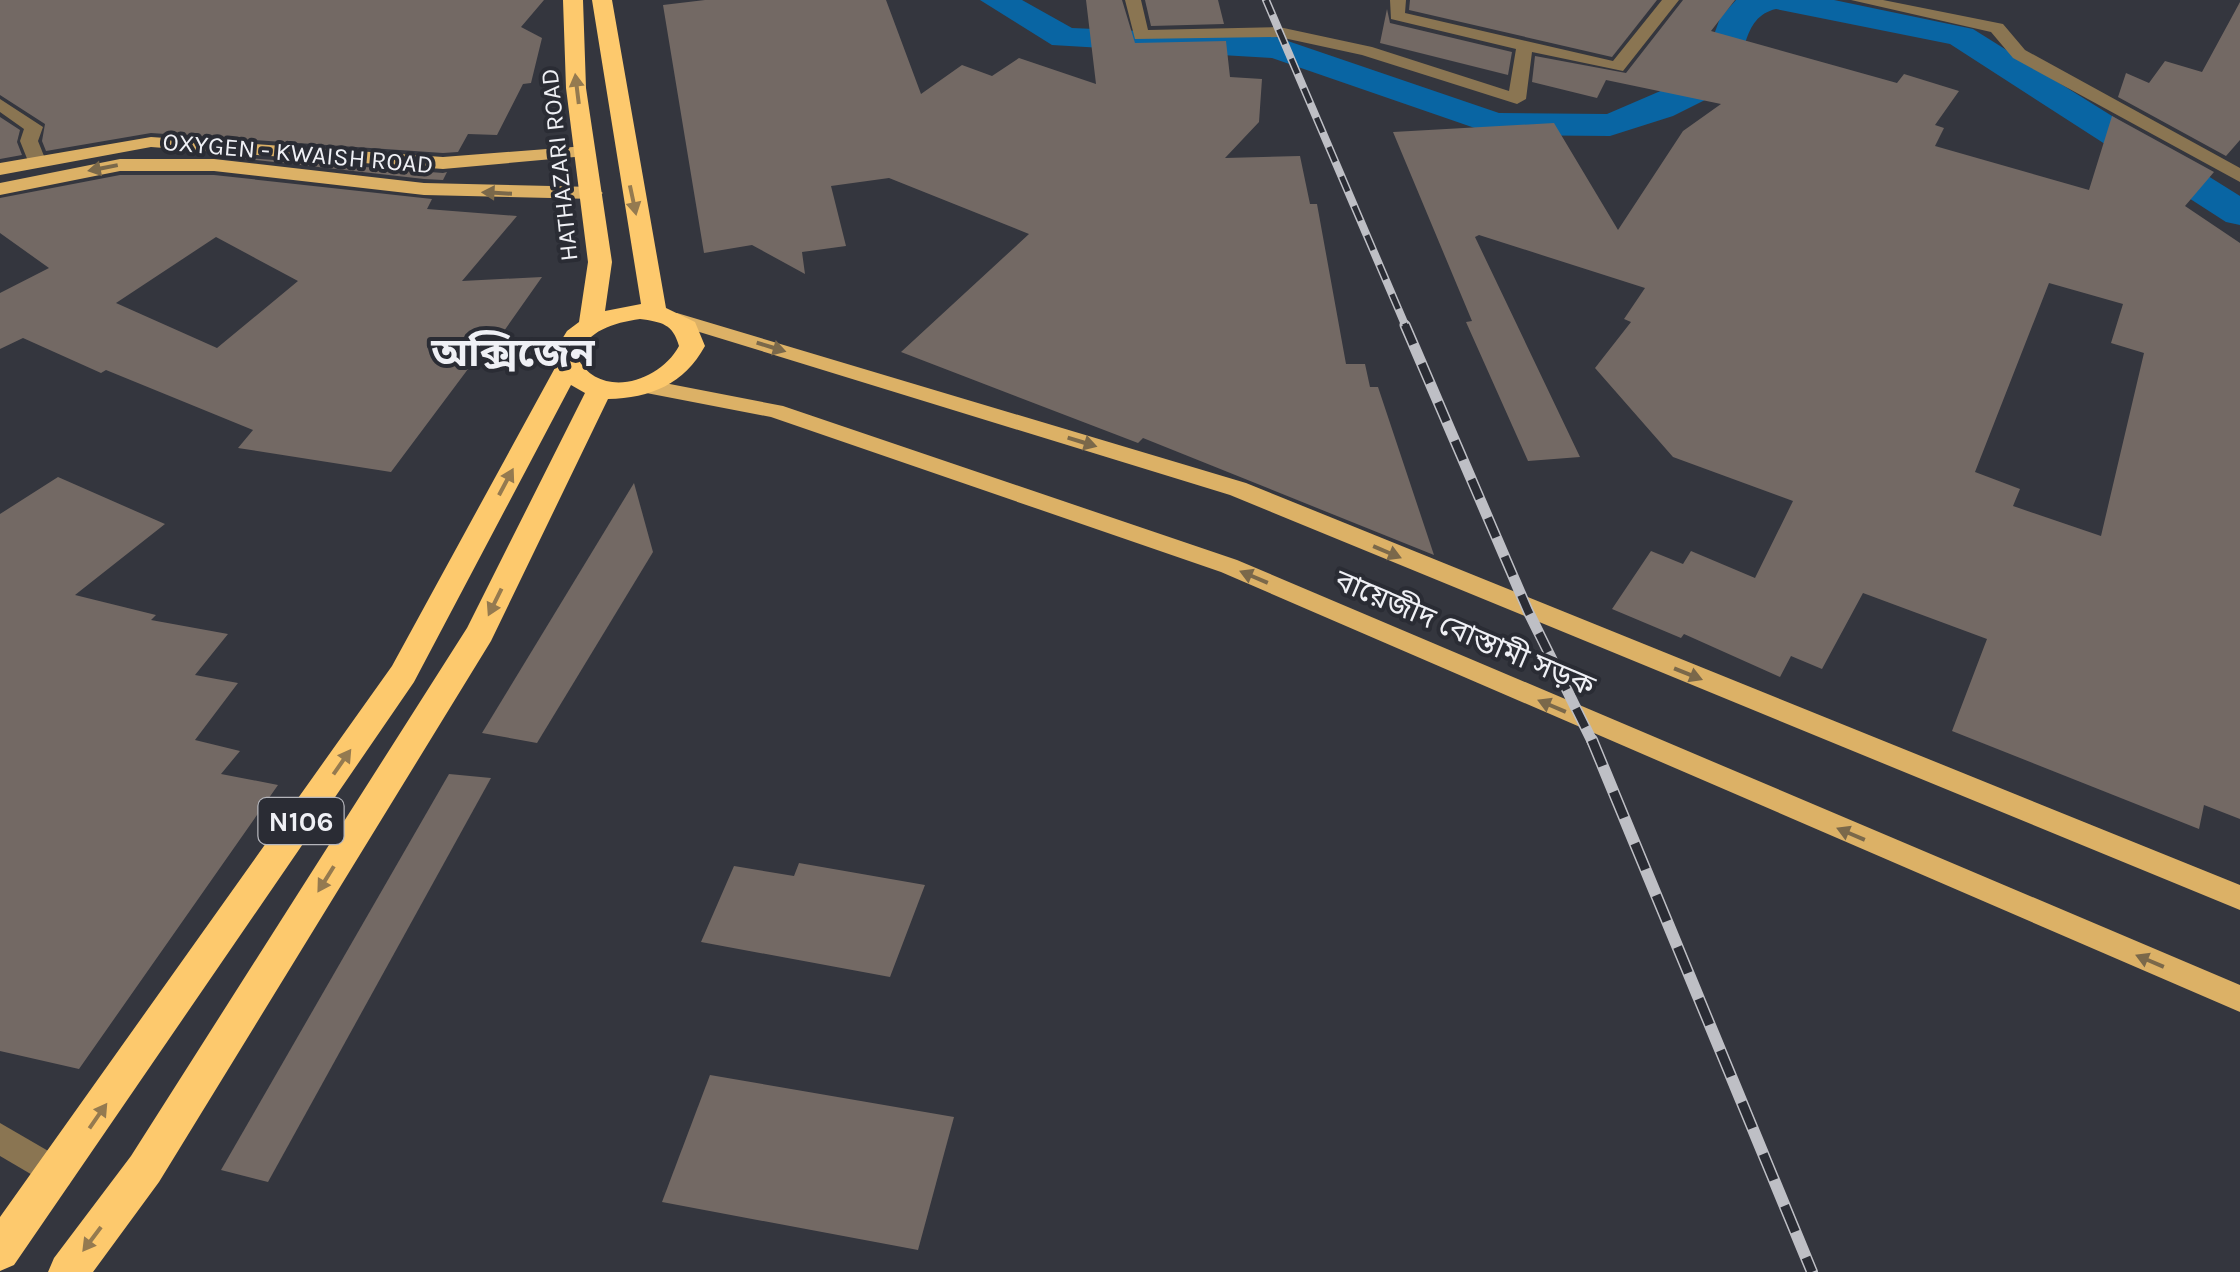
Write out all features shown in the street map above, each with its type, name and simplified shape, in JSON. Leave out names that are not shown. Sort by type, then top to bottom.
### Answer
[{"type":"highway","name":"HATHAZARI ROAD","points":[[573,0],[576,88],[594,194],[600,262],[591,324]]},
{"type":"highway","points":[[602,0],[618,84],[630,192],[666,316]]},
{"type":"highway","points":[[567,368],[582,383],[600,388],[644,386],[677,370],[690,353],[690,333],[666,316],[624,313],[591,324]]},
{"type":"highway","name":"N106","points":[[0,1252],[403,674],[567,368],[568,345],[591,324]]},
{"type":"highway","name":"N106","points":[[68,1272],[145,1168],[480,633],[600,388]]},
{"type":"main road","name":"OXYGEN - KWAISH ROAD","points":[[0,168],[151,142],[443,163],[586,150]]},
{"type":"main road","name":"OXYGEN - KWAISH ROAD","points":[[0,189],[120,165],[196,165],[424,189],[594,194]]},
{"type":"main road","name":"বায়েজীদ বোস্তামী সড়ক","points":[[666,316],[1238,490],[2240,898]]},
{"type":"main road","name":"বায়েজীদ বোস্তামী সড়ক","points":[[644,386],[774,411],[1229,566],[2240,999]]},
{"type":"street","points":[[1134,0],[1141,35],[1279,32],[1366,51],[1517,99],[1525,45]]},
{"type":"street","points":[[1398,0],[1397,16],[1616,67],[1670,0]]},
{"type":"street","points":[[1859,0],[1885,2],[1996,28],[2019,54],[2237,170]]},
{"type":"street","points":[[0,104],[34,127],[30,141],[37,160]]},
{"type":"street","points":[[0,1138],[58,1174]]},
{"type":"building","points":[[0,0],[544,0],[521,27],[542,38],[531,83],[523,84],[497,135],[468,134],[458,152],[443,153],[151,133],[46,151],[42,141],[45,124],[0,95]]},
{"type":"building","points":[[705,0],[886,0],[921,94],[962,65],[992,76],[1019,58],[1096,84],[1086,0],[1122,0],[1135,43],[1226,41],[1230,77],[1262,79],[1259,122],[1225,158],[1300,156],[1310,204],[1317,204],[1346,364],[1365,364],[1370,387],[1378,387],[1434,555],[1143,438],[1138,443],[901,352],[1029,234],[889,178],[831,186],[846,246],[802,252],[805,274],[752,245],[704,253],[663,5]]},
{"type":"building","points":[[1145,0],[1218,0],[1224,24],[1151,26]]},
{"type":"building","points":[[1410,0],[1657,0],[1612,57],[1409,10]]},
{"type":"building","points":[[1683,0],[1735,0],[1711,31],[1897,83],[1904,74],[1959,91],[1935,125],[1944,128],[1935,146],[2089,190],[2112,116],[2214,172],[2185,206],[2240,243],[2240,819],[2204,805],[2199,829],[1952,731],[1987,639],[1863,593],[1822,669],[1791,656],[1780,677],[1684,634],[1681,638],[1612,609],[1651,551],[1683,564],[1691,551],[1755,578],[1793,501],[1673,457],[1595,368],[1631,322],[1624,319],[1645,288],[1479,235],[1475,237],[1580,457],[1528,461],[1466,322],[1472,321],[1393,132],[1554,123],[1618,230],[1683,131],[1721,104],[1606,80],[1597,98],[1532,82],[1535,56],[1626,73]],"holes":[[[2049,283],[2123,304],[2111,343],[2144,353],[2101,536],[2013,506],[2020,489],[1975,472]]]},
{"type":"building","points":[[2240,2],[2240,140],[2226,156],[2118,97],[2126,73],[2149,83],[2165,61],[2202,72]]},
{"type":"building","points":[[1387,9],[1390,23],[1512,52],[1508,75],[1380,43]]},
{"type":"building","points":[[0,117],[20,130],[17,142],[22,155],[0,159]]},
{"type":"building","points":[[221,156],[447,172],[443,180],[424,179]]},
{"type":"building","points":[[120,175],[214,175],[432,199],[427,209],[517,216],[462,281],[542,277],[485,358],[477,357],[391,472],[238,448],[253,430],[106,370],[101,373],[23,338],[0,349],[0,293],[49,268],[0,233],[0,198]],"holes":[[[216,237],[298,281],[217,348],[116,303]]]},
{"type":"building","points":[[58,477],[165,524],[75,595],[156,615],[151,620],[228,634],[195,675],[238,683],[195,740],[240,751],[221,774],[278,785],[79,1069],[0,1051],[0,514]]},
{"type":"building","points":[[634,483],[653,552],[537,743],[482,733]]},
{"type":"building","points":[[449,774],[491,778],[268,1182],[221,1170]]},
{"type":"building","points":[[799,863],[925,885],[890,977],[701,942],[734,866],[794,876]]},
{"type":"building","points":[[710,1075],[954,1117],[918,1250],[662,1202]]},
{"type":"waterway","points":[[997,0],[1064,38],[1276,48],[1495,124],[1610,125],[1660,108],[1716,80],[1737,18],[1753,2],[1770,0]]},
{"type":"waterway","points":[[1783,0],[1961,36],[2240,213]]},
{"type":"railway","points":[[1266,0],[1406,327]]},
{"type":"railway","points":[[1405,325],[1528,611],[1593,743]]},
{"type":"railway","points":[[1592,740],[1812,1272]]},
{"type":"district","name":"অক্সিজেন","points":[[513,352]]}]
